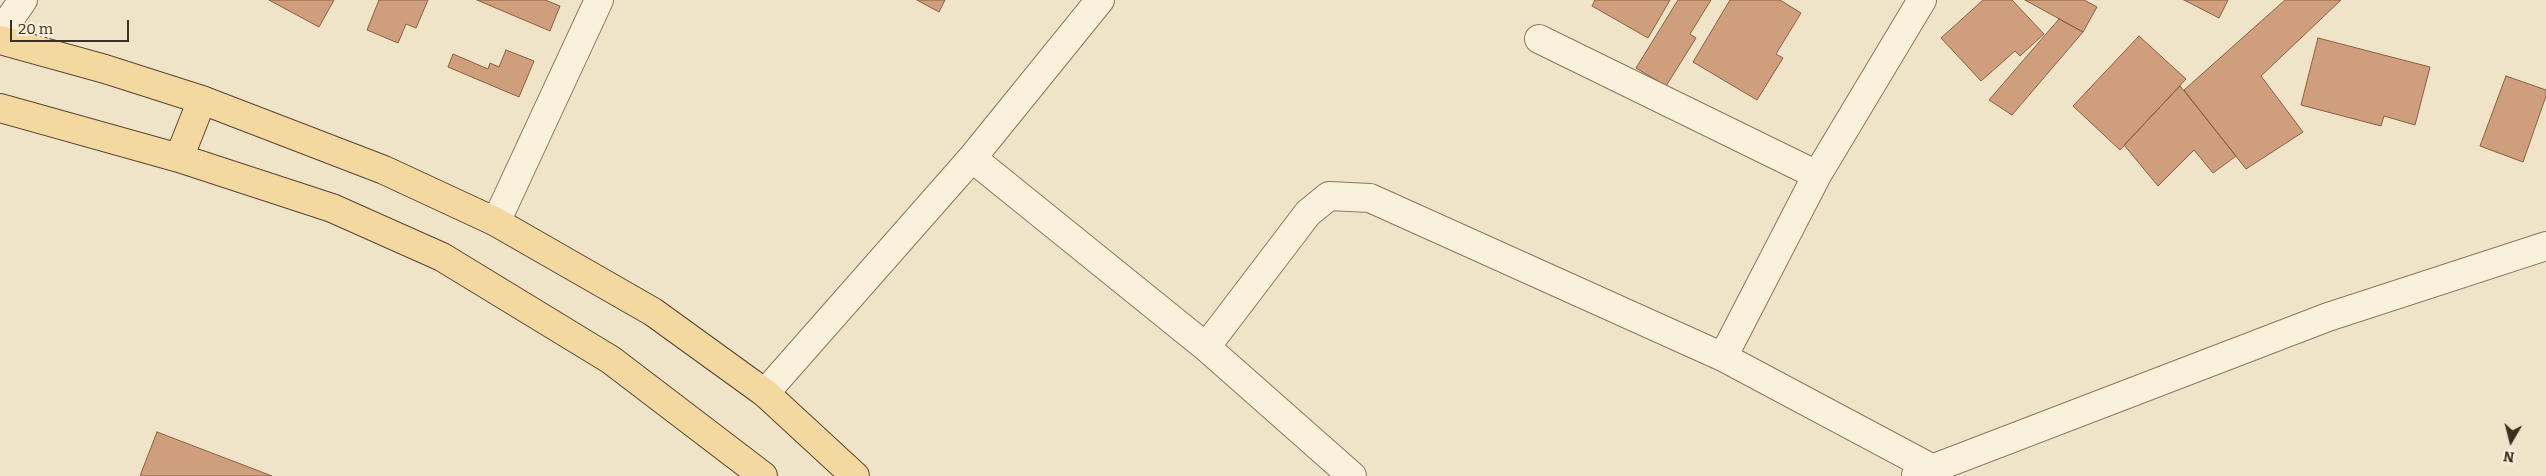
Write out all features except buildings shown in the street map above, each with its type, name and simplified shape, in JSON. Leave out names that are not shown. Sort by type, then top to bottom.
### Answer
[{"type":"main road","points":[[0,40],[105,69],[202,100],[384,170],[496,222],[653,312],[765,393],[855,476]]},
{"type":"main road","points":[[179,158],[202,100]]},
{"type":"main road","points":[[0,108],[179,158],[332,208],[442,256],[611,360],[764,476]]},
{"type":"street","points":[[0,33],[23,0]]},
{"type":"street","points":[[496,222],[599,0]]},
{"type":"street","points":[[765,393],[972,158],[1100,0]]},
{"type":"street","points":[[1723,357],[1817,175],[1922,0]]},
{"type":"street","points":[[1539,39],[1817,175]]},
{"type":"street","points":[[972,158],[1206,347],[1352,476]]},
{"type":"street","points":[[1206,347],[1308,213],[1329,196],[1370,198],[1723,357],[1922,473],[2328,317],[2546,246]]}]
